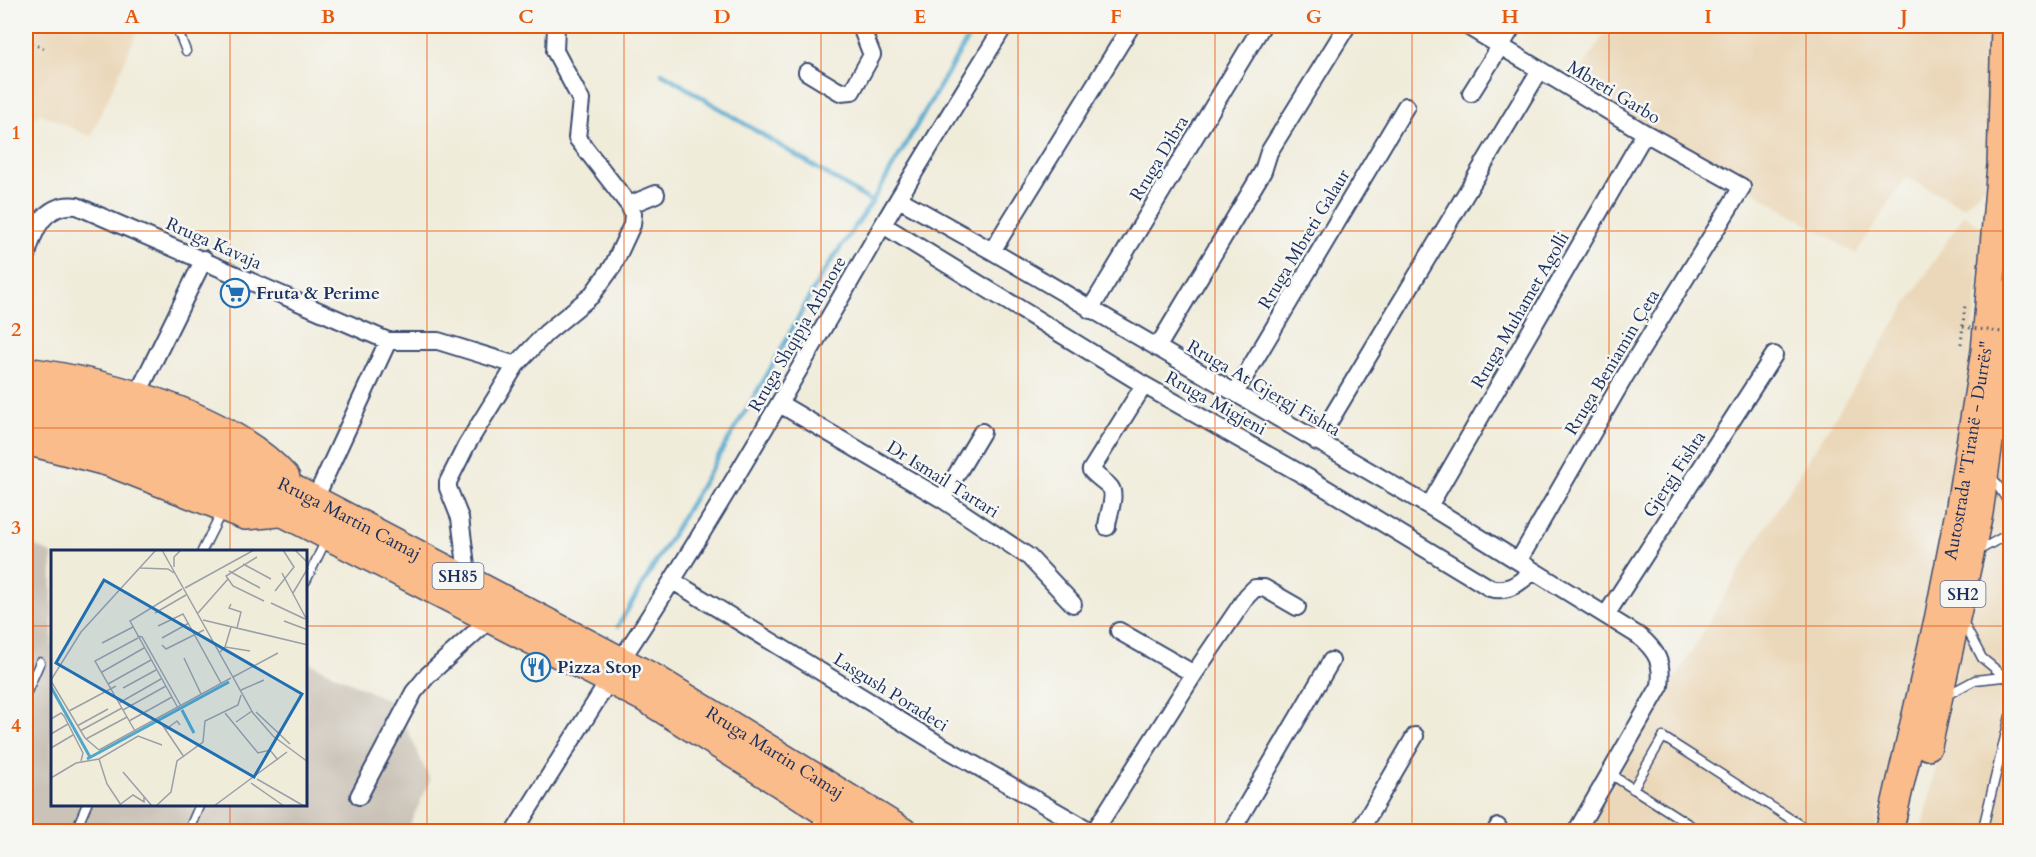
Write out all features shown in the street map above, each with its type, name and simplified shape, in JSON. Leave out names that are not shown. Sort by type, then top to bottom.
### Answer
[{"type":"highway","name":"Autostrada \"Tiranë - Durrës\"","points":[[1889,831],[1940,609],[1985,351],[2001,165],[2005,26]]},
{"type":"highway","name":"Autostrada \"Tiranë - Durrës\"","points":[[1908,831],[1959,614],[1987,468],[2001,393],[2010,293]]},
{"type":"highway","points":[[26,371],[58,375],[118,390],[165,405],[214,427],[259,452],[298,501],[256,517],[223,508],[111,463],[26,441]]},
{"type":"highway","name":"Rruga Martin Camaj","points":[[26,395],[113,414],[161,443],[298,501],[468,582],[616,669],[904,831]]},
{"type":"highway","name":"Rruga Martin Camaj","points":[[26,419],[105,437],[161,443]]},
{"type":"highway","name":"Rruga Martin Camaj","points":[[298,501],[328,537],[491,618],[616,669],[646,699],[823,822],[857,831]]},
{"type":"street","points":[[468,582],[460,518],[448,482],[466,446],[516,365],[603,282],[619,256],[632,225],[633,214],[629,205],[577,138],[581,100],[555,51],[556,26]]},
{"type":"street","points":[[807,72],[840,92],[852,91],[873,55],[863,32],[866,26]]},
{"type":"street","name":"Rruga Shqipja Arbnore","points":[[514,831],[673,581],[780,404],[883,225],[1004,26]]},
{"type":"street","points":[[993,251],[1131,26]]},
{"type":"street","name":"Rruga Dibra","points":[[1090,310],[1262,26]]},
{"type":"street","points":[[1157,348],[1263,171],[1269,152],[1347,26]]},
{"type":"street","name":"Mbreti Garbo","points":[[1467,26],[1645,133],[1742,187]]},
{"type":"street","points":[[1471,93],[1513,26]]},
{"type":"street","points":[[1317,442],[1540,70]]},
{"type":"street","name":"Rruga Mbreti Galaur","points":[[1235,393],[1406,105]]},
{"type":"street","name":"Rruga Muhamet Agolli","points":[[1429,506],[1645,133]]},
{"type":"street","name":"Rruga Beniamin Çeta","points":[[1519,560],[1625,376],[1742,187]]},
{"type":"street","points":[[629,205],[656,194]]},
{"type":"street","name":"Rruga At Gjergj Fishta","points":[[899,199],[993,251],[1090,310],[1429,506],[1519,560],[1532,572],[1606,615],[1654,649],[1662,668],[1660,686],[1576,831]]},
{"type":"street","name":"Rruga Kavaja","points":[[26,258],[37,227],[48,212],[67,205],[90,211],[204,259],[388,341],[438,341],[516,365]]},
{"type":"street","name":"Rruga Migjeni","points":[[883,225],[1144,385],[1312,480],[1490,588],[1500,591],[1515,586],[1532,572]]},
{"type":"street","points":[[143,383],[204,259]]},
{"type":"street","points":[[298,501],[388,341]]},
{"type":"street","name":"Gjergj Fishta","points":[[1606,615],[1774,354]]},
{"type":"street","points":[[1107,527],[1107,514],[1113,496],[1111,488],[1091,470],[1144,385]]},
{"type":"street","name":"Dr Ismail Tartari","points":[[780,404],[942,499],[1029,557],[1073,604]]},
{"type":"street","points":[[942,499],[982,432]]},
{"type":"street","name":"Lasgush Poradeci","points":[[673,581],[940,745],[1093,831]]},
{"type":"street","points":[[1093,831],[1194,674],[1255,588],[1264,588],[1297,607]]},
{"type":"street","points":[[359,796],[414,692],[428,675],[491,618]]},
{"type":"street","points":[[1119,631],[1194,674]]},
{"type":"street","points":[[1231,831],[1331,661]]},
{"type":"street","points":[[1359,831],[1415,736]]},
{"type":"lane","points":[[176,26],[186,51]]},
{"type":"lane","points":[[1987,468],[2010,505]]},
{"type":"lane","points":[[202,550],[223,508]]},
{"type":"lane","points":[[1970,555],[2010,533]]},
{"type":"lane","points":[[308,576],[328,537]]},
{"type":"lane","points":[[1959,614],[1982,658],[2007,679]]},
{"type":"lane","points":[[26,694],[40,662]]},
{"type":"lane","points":[[1939,700],[1975,680],[2007,679]]},
{"type":"lane","points":[[1982,831],[2010,716]]},
{"type":"lane","points":[[1632,789],[1663,738],[1811,831]]},
{"type":"lane","points":[[1612,771],[1618,779],[1632,789],[1701,831]]},
{"type":"lane","points":[[75,831],[86,806]]},
{"type":"lane","points":[[188,831],[199,806]]},
{"type":"path","points":[[26,41],[48,50]]},
{"type":"path","points":[[1961,344],[1965,305]]},
{"type":"path","points":[[1963,327],[2010,333]]},
{"type":"shaded area","points":[[26,26],[140,26],[91,137],[40,113],[37,117],[26,112]]},
{"type":"shaded area","points":[[1609,26],[1994,26],[1990,182],[1963,207],[1906,177],[1856,254],[1574,82]]},
{"type":"shaded area","points":[[1964,214],[1984,229],[1964,412],[1906,697],[1875,831],[1584,832],[1771,518]]},
{"type":"shaded area","points":[[2008,403],[2010,403],[2010,831],[1922,832],[1974,591]]},
{"type":"shaded area","points":[[26,541],[51,554],[51,806],[308,806],[308,662],[396,704],[430,780],[407,831],[26,832]]},
{"type":"waterway","points":[[618,626],[771,368],[821,276],[872,202],[975,26]]},
{"type":"waterway","points":[[662,73],[872,202]]},
{"type":"place","name":"Fruta & Perime","points":[[235,293]]},
{"type":"place","name":"Pizza Stop","points":[[536,667]]}]
